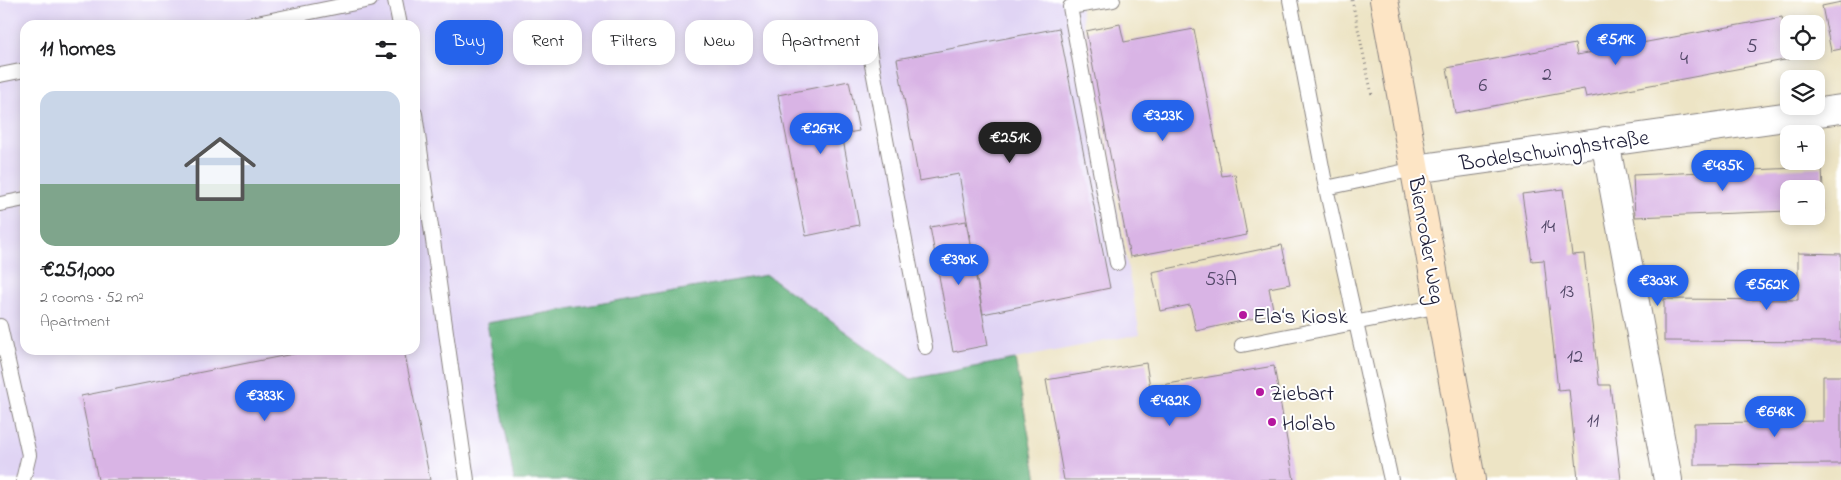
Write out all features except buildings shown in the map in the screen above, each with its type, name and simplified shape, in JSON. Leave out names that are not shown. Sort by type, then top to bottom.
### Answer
[{"type":"main road","name":"Bienroder Weg","points":[[1384,0],[1471,480]]},
{"type":"street","name":"Bodelschwinghstraße","points":[[1415,169],[1841,108]]},
{"type":"street","points":[[1605,141],[1668,480]]},
{"type":"lane","points":[[272,20],[370,0]]},
{"type":"lane","points":[[396,0],[399,20]]},
{"type":"lane","points":[[1113,0],[1070,7],[1117,263]]},
{"type":"lane","points":[[1290,0],[1326,188],[1391,480]]},
{"type":"lane","points":[[872,65],[925,347]]},
{"type":"lane","points":[[0,75],[20,71]]},
{"type":"lane","points":[[420,153],[467,480]]},
{"type":"lane","points":[[1326,188],[1415,169]]},
{"type":"lane","points":[[0,204],[20,200]]},
{"type":"lane","points":[[1242,346],[1440,306]]},
{"type":"lane","points":[[0,326],[29,455],[23,480]]},
{"type":"shaded area","points":[[0,0],[1079,0],[1140,334],[1015,359],[1037,480],[0,480]]},
{"type":"green space","points":[[767,275],[911,379],[1015,359],[1037,480],[514,480],[487,323]]},
{"type":"place","name":"Ela‘s Kiosk","points":[[1243,315]]},
{"type":"place","name":"Ziebart","points":[[1260,392]]},
{"type":"place","name":"Hol'ab","points":[[1272,422]]}]
